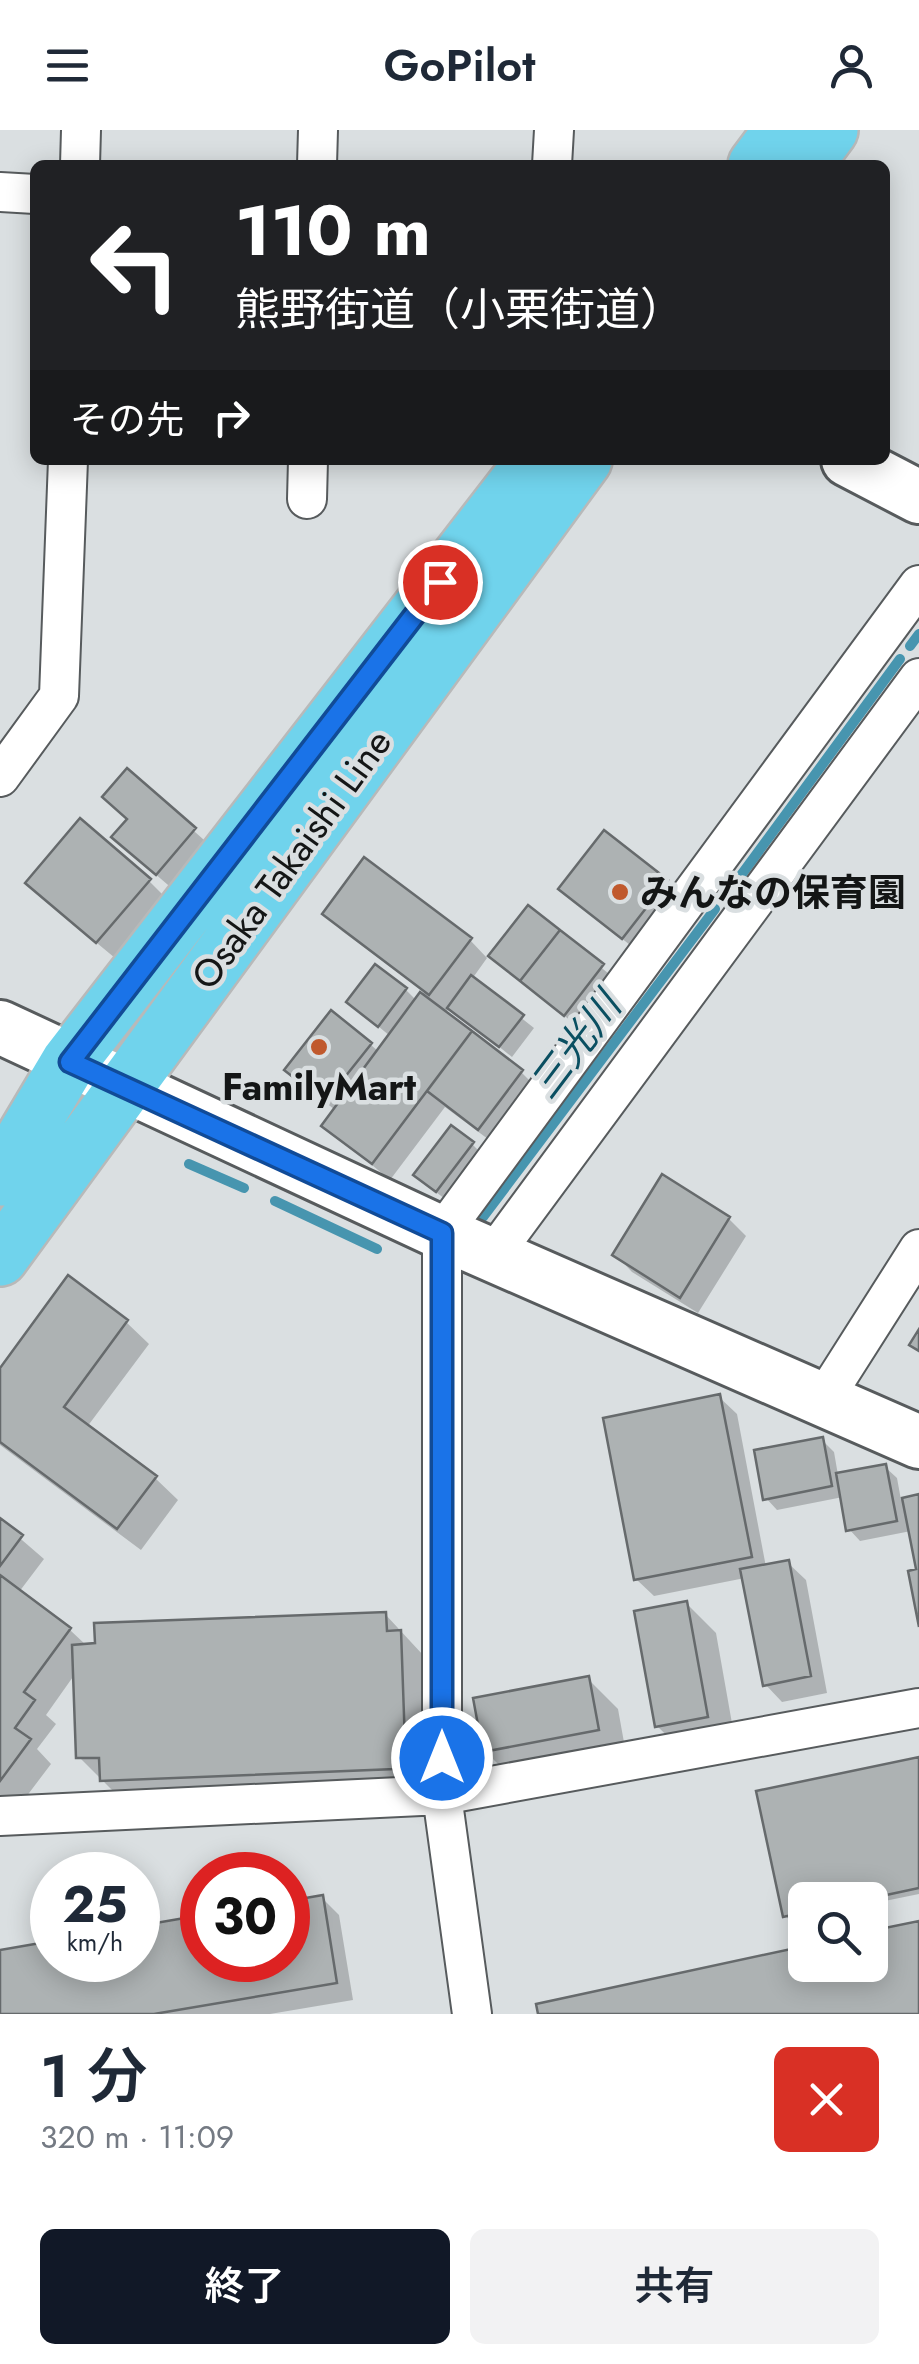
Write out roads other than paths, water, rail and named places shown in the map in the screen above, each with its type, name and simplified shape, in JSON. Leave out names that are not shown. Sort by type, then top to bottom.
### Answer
[{"type":"main road","points":[[759,160],[782,130]]},
{"type":"main road","points":[[808,160],[830,130]]},
{"type":"main road","name":"Osaka Takaishi Line","points":[[0,1178],[70,1062],[530,465]]},
{"type":"main road","name":"Osaka Takaishi Line","points":[[0,1258],[580,465]]},
{"type":"main road","points":[[0,1127],[22,1098],[70,1062]]},
{"type":"main road","points":[[0,1298],[66,1208],[124,1087]]},
{"type":"street","points":[[80,160],[81,130]]},
{"type":"street","points":[[316,160],[318,130]]},
{"type":"street","points":[[552,160],[554,130]]},
{"type":"street","points":[[755,160],[756,130]]},
{"type":"street","points":[[0,192],[30,194]]},
{"type":"street","points":[[0,777],[59,696],[68,465]]},
{"type":"street","points":[[306,500],[308,465]]},
{"type":"street","points":[[857,465],[919,498]]},
{"type":"street","points":[[494,1255],[919,585]]},
{"type":"street","points":[[472,2014],[442,1795],[442,1233],[719,900],[919,678]]},
{"type":"street","points":[[0,1027],[442,1233],[919,1442]]},
{"type":"street","points":[[823,1400],[919,1249]]},
{"type":"street","points":[[0,1816],[442,1795],[919,1708]]},
{"type":"waterway","name":"三光川","points":[[910,646],[919,634]]},
{"type":"waterway","name":"三光川","points":[[725,897],[900,659]]},
{"type":"waterway","name":"三光川","points":[[483,1217],[715,909]]},
{"type":"waterway","name":"三光川","points":[[189,1164],[244,1188]]},
{"type":"waterway","name":"三光川","points":[[275,1201],[377,1249]]},
{"type":"place","name":"みんなの保育園","points":[[620,892]]},
{"type":"place","name":"FamilyMart","points":[[319,1047]]}]
